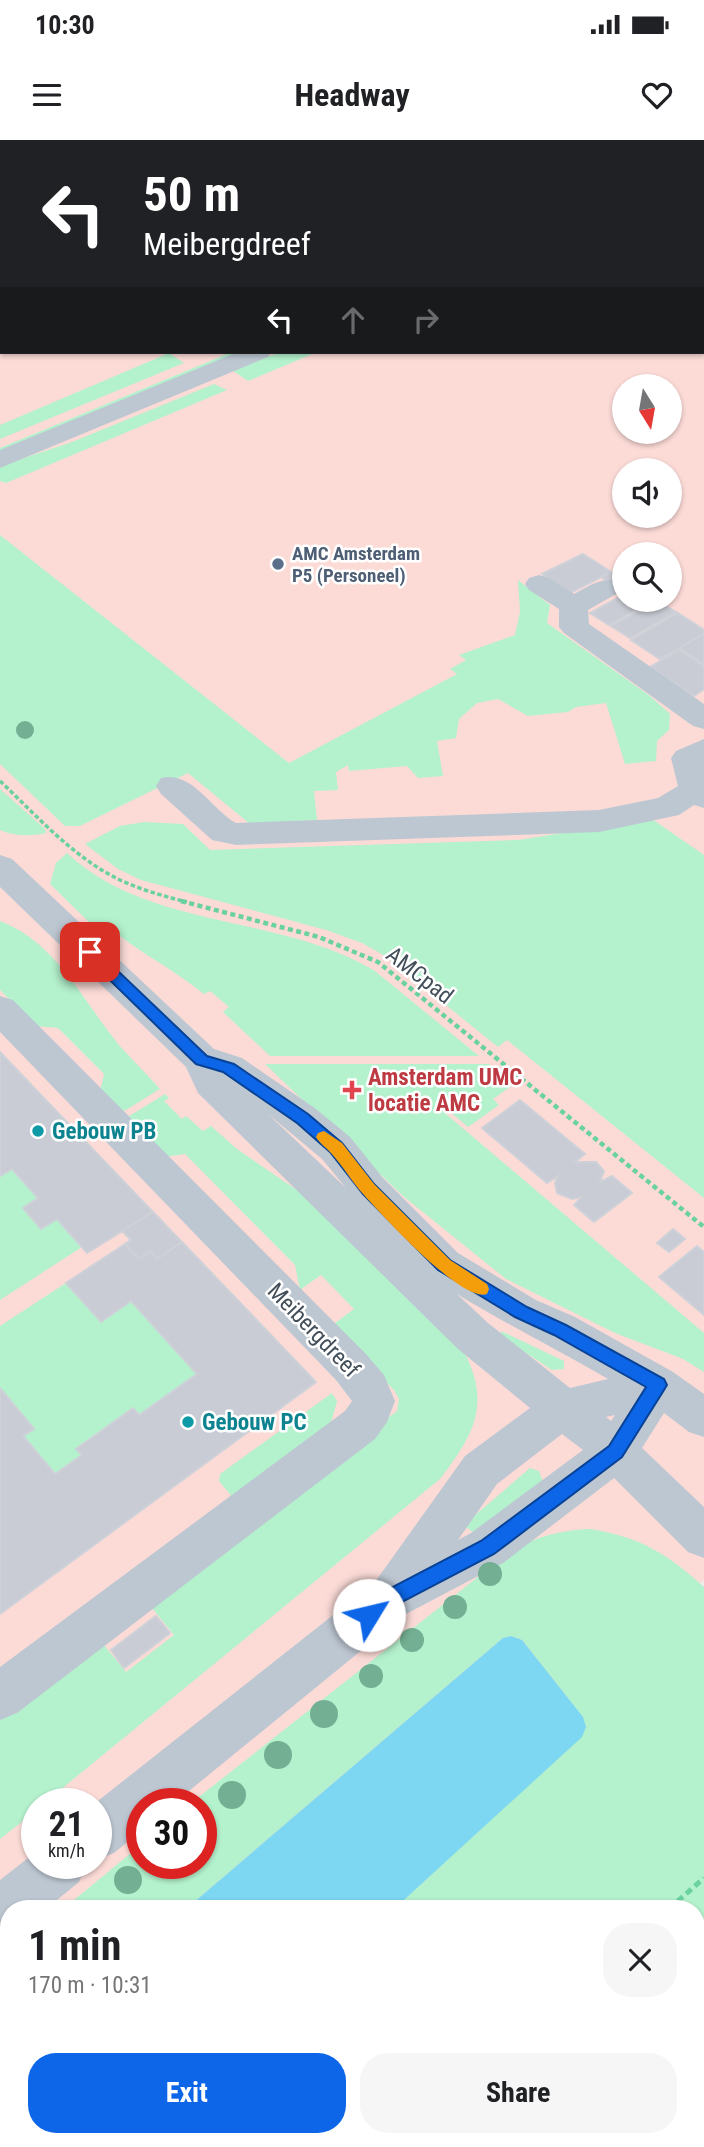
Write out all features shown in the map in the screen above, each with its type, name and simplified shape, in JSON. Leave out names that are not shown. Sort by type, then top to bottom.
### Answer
[{"type":"street","points":[[0,443],[216,354]]},
{"type":"street","points":[[0,460],[254,354]]},
{"type":"street","points":[[539,584],[573,606]]},
{"type":"street","points":[[573,606],[608,587]]},
{"type":"street","points":[[573,606],[574,627],[704,719]]},
{"type":"street","points":[[173,786],[225,831],[236,834],[599,821],[667,807],[701,791],[687,758],[704,749]]},
{"type":"street","points":[[0,867],[202,1060],[211,1083],[220,1093],[473,1336],[616,1451],[704,1537]]},
{"type":"street","name":"Meibergdreef","points":[[0,1009],[351,1367],[369,1387],[373,1409],[360,1425],[0,1696]]},
{"type":"street","points":[[202,1060],[229,1068],[303,1119],[336,1148],[369,1189],[444,1265],[521,1312],[560,1330],[658,1385],[704,1419]]},
{"type":"street","points":[[390,1598],[481,1470],[562,1409],[658,1385]]},
{"type":"street","points":[[112,1822],[390,1598],[487,1548],[616,1451],[658,1385]]},
{"type":"street","points":[[16,1900],[42,1879]]},
{"type":"path","name":"AMCpad","points":[[0,781],[66,841],[110,875],[134,886],[321,937],[356,950],[378,962],[704,1227]]},
{"type":"path","points":[[679,1900],[704,1878]]},
{"type":"shaded area","name":"Amsterdam UMC locatie AMC","points":[[0,354],[704,354],[704,1580],[337,1900],[0,1900]]},
{"type":"green space","points":[[167,354],[184,363],[0,439],[0,425]]},
{"type":"green space","points":[[227,354],[242,354],[0,454],[0,448]]},
{"type":"green space","points":[[276,354],[312,354],[248,381],[229,368]]},
{"type":"green space","points":[[214,384],[227,390],[6,483],[0,481],[0,466],[72,442]]},
{"type":"green space","points":[[0,535],[289,763],[457,674],[450,669],[466,660],[459,655],[515,635],[520,612],[518,580],[550,605],[547,623],[650,696],[670,714],[669,730],[657,741],[656,761],[625,764],[606,703],[576,707],[568,712],[528,716],[498,699],[477,703],[459,719],[456,738],[437,741],[443,776],[418,778],[407,766],[349,771],[348,765],[336,772],[338,790],[314,791],[317,820],[250,824],[188,773],[80,826],[65,826],[0,764]]},
{"type":"green space","points":[[0,789],[45,829],[46,833],[23,835],[0,830]]},
{"type":"green space","points":[[652,819],[704,855],[704,1198],[507,1040],[498,1047],[385,956],[362,943],[326,930],[141,880],[118,869],[85,844],[120,826],[144,822],[183,824],[210,850],[518,840]]},
{"type":"green space","points":[[67,853],[100,878],[137,896],[176,909],[299,939],[338,953],[375,971],[479,1056],[270,1056],[223,1012],[229,1007],[210,991],[204,994],[105,924],[96,929],[50,884],[56,863]]},
{"type":"green space","points":[[0,921],[20,931],[53,958],[119,1045],[160,1089],[121,1113],[100,1092],[104,1074],[58,1028],[36,1026],[0,990]]},
{"type":"green space","points":[[265,1064],[489,1064],[513,1085],[493,1099],[499,1105],[468,1127],[443,1106],[439,1108],[704,1333],[704,1372],[683,1359],[615,1333],[506,1279],[403,1196]]},
{"type":"green space","points":[[165,1094],[169,1098],[164,1101],[182,1119],[186,1116],[203,1131],[211,1126],[237,1149],[310,1199],[462,1348],[476,1385],[475,1417],[462,1447],[440,1479],[63,1788],[21,1788],[21,1823],[0,1839],[0,1715],[99,1639],[126,1672],[174,1635],[148,1603],[397,1411],[399,1399],[394,1390],[331,1326],[354,1309],[321,1275],[300,1290],[295,1265],[185,1154],[164,1157],[126,1118]]},
{"type":"green space","points":[[12,1169],[38,1198],[23,1208],[41,1229],[57,1219],[82,1247],[0,1300],[0,1176]]},
{"type":"green space","points":[[66,1283],[101,1321],[131,1301],[197,1374],[139,1415],[132,1408],[76,1448],[82,1455],[55,1474],[23,1436],[0,1388],[0,1326]]},
{"type":"green space","points":[[501,1331],[564,1361],[564,1369],[552,1370],[500,1336]]},
{"type":"green space","points":[[332,1393],[337,1401],[329,1430],[234,1499],[219,1481],[220,1474]]},
{"type":"green space","points":[[530,1468],[539,1471],[543,1482],[475,1534],[466,1527],[467,1522]]},
{"type":"green space","points":[[591,1529],[625,1537],[665,1556],[704,1587],[704,1900],[403,1900],[586,1727],[582,1716],[522,1640],[511,1636],[503,1638],[197,1900],[74,1900],[99,1879],[112,1879],[112,1869],[126,1857],[126,1879],[217,1879],[217,1788],[210,1788],[511,1551],[550,1535]]},
{"type":"water","points":[[511,1636],[522,1640],[583,1717],[586,1727],[582,1737],[404,1900],[197,1900],[503,1638]]},
{"type":"building","points":[[583,554],[611,572],[570,593],[542,574]]},
{"type":"building","points":[[612,573],[612,584],[601,577]]},
{"type":"building","points":[[612,601],[612,612],[632,612],[609,625],[590,613]]},
{"type":"building","points":[[637,612],[676,612],[630,638],[611,626]]},
{"type":"building","points":[[678,613],[704,630],[704,634],[660,659],[631,640]]},
{"type":"building","points":[[704,634],[704,664],[679,648]]},
{"type":"building","points":[[679,650],[704,666],[704,689],[694,696],[650,667]]},
{"type":"building","name":"Gebouw PB","points":[[0,1052],[153,1212],[87,1253],[57,1219],[41,1229],[23,1208],[38,1198],[12,1169],[0,1176]]},
{"type":"building","points":[[520,1100],[585,1154],[575,1162],[596,1162],[604,1171],[600,1182],[612,1176],[632,1193],[594,1222],[574,1205],[582,1197],[572,1199],[557,1193],[555,1183],[558,1176],[547,1183],[482,1128]]},
{"type":"building","points":[[153,1212],[182,1242],[157,1259],[150,1251],[139,1259],[125,1244],[131,1240],[122,1231]]},
{"type":"building","points":[[673,1229],[685,1239],[669,1252],[657,1243]]},
{"type":"building","name":"Gebouw PC","points":[[182,1242],[316,1382],[0,1614],[0,1388],[34,1429],[23,1436],[55,1474],[82,1455],[76,1449],[133,1408],[139,1415],[197,1374],[131,1301],[101,1322],[66,1283],[125,1244],[139,1259],[150,1251],[157,1259]]},
{"type":"building","points":[[697,1246],[704,1252],[704,1315],[659,1277]]},
{"type":"building","points":[[156,1616],[170,1633],[124,1668],[111,1650]]},
{"type":"slow traffic","points":[[324,1137],[369,1189],[444,1265],[481,1289]]},
{"type":"place","name":"AMC Amsterdam P5 (Personeel)","points":[[278,564]]},
{"type":"place","name":"Amsterdam UMC locatie AMC","points":[[352,1090]]},
{"type":"place","name":"Gebouw PB","points":[[38,1131]]},
{"type":"place","name":"Gebouw PC","points":[[188,1422]]},
{"type":"route","points":[[90,952],[202,1060],[229,1068],[303,1119],[336,1148],[369,1189],[444,1265],[521,1312],[560,1330],[658,1385],[616,1451],[487,1548],[390,1598],[369,1615]]}]
